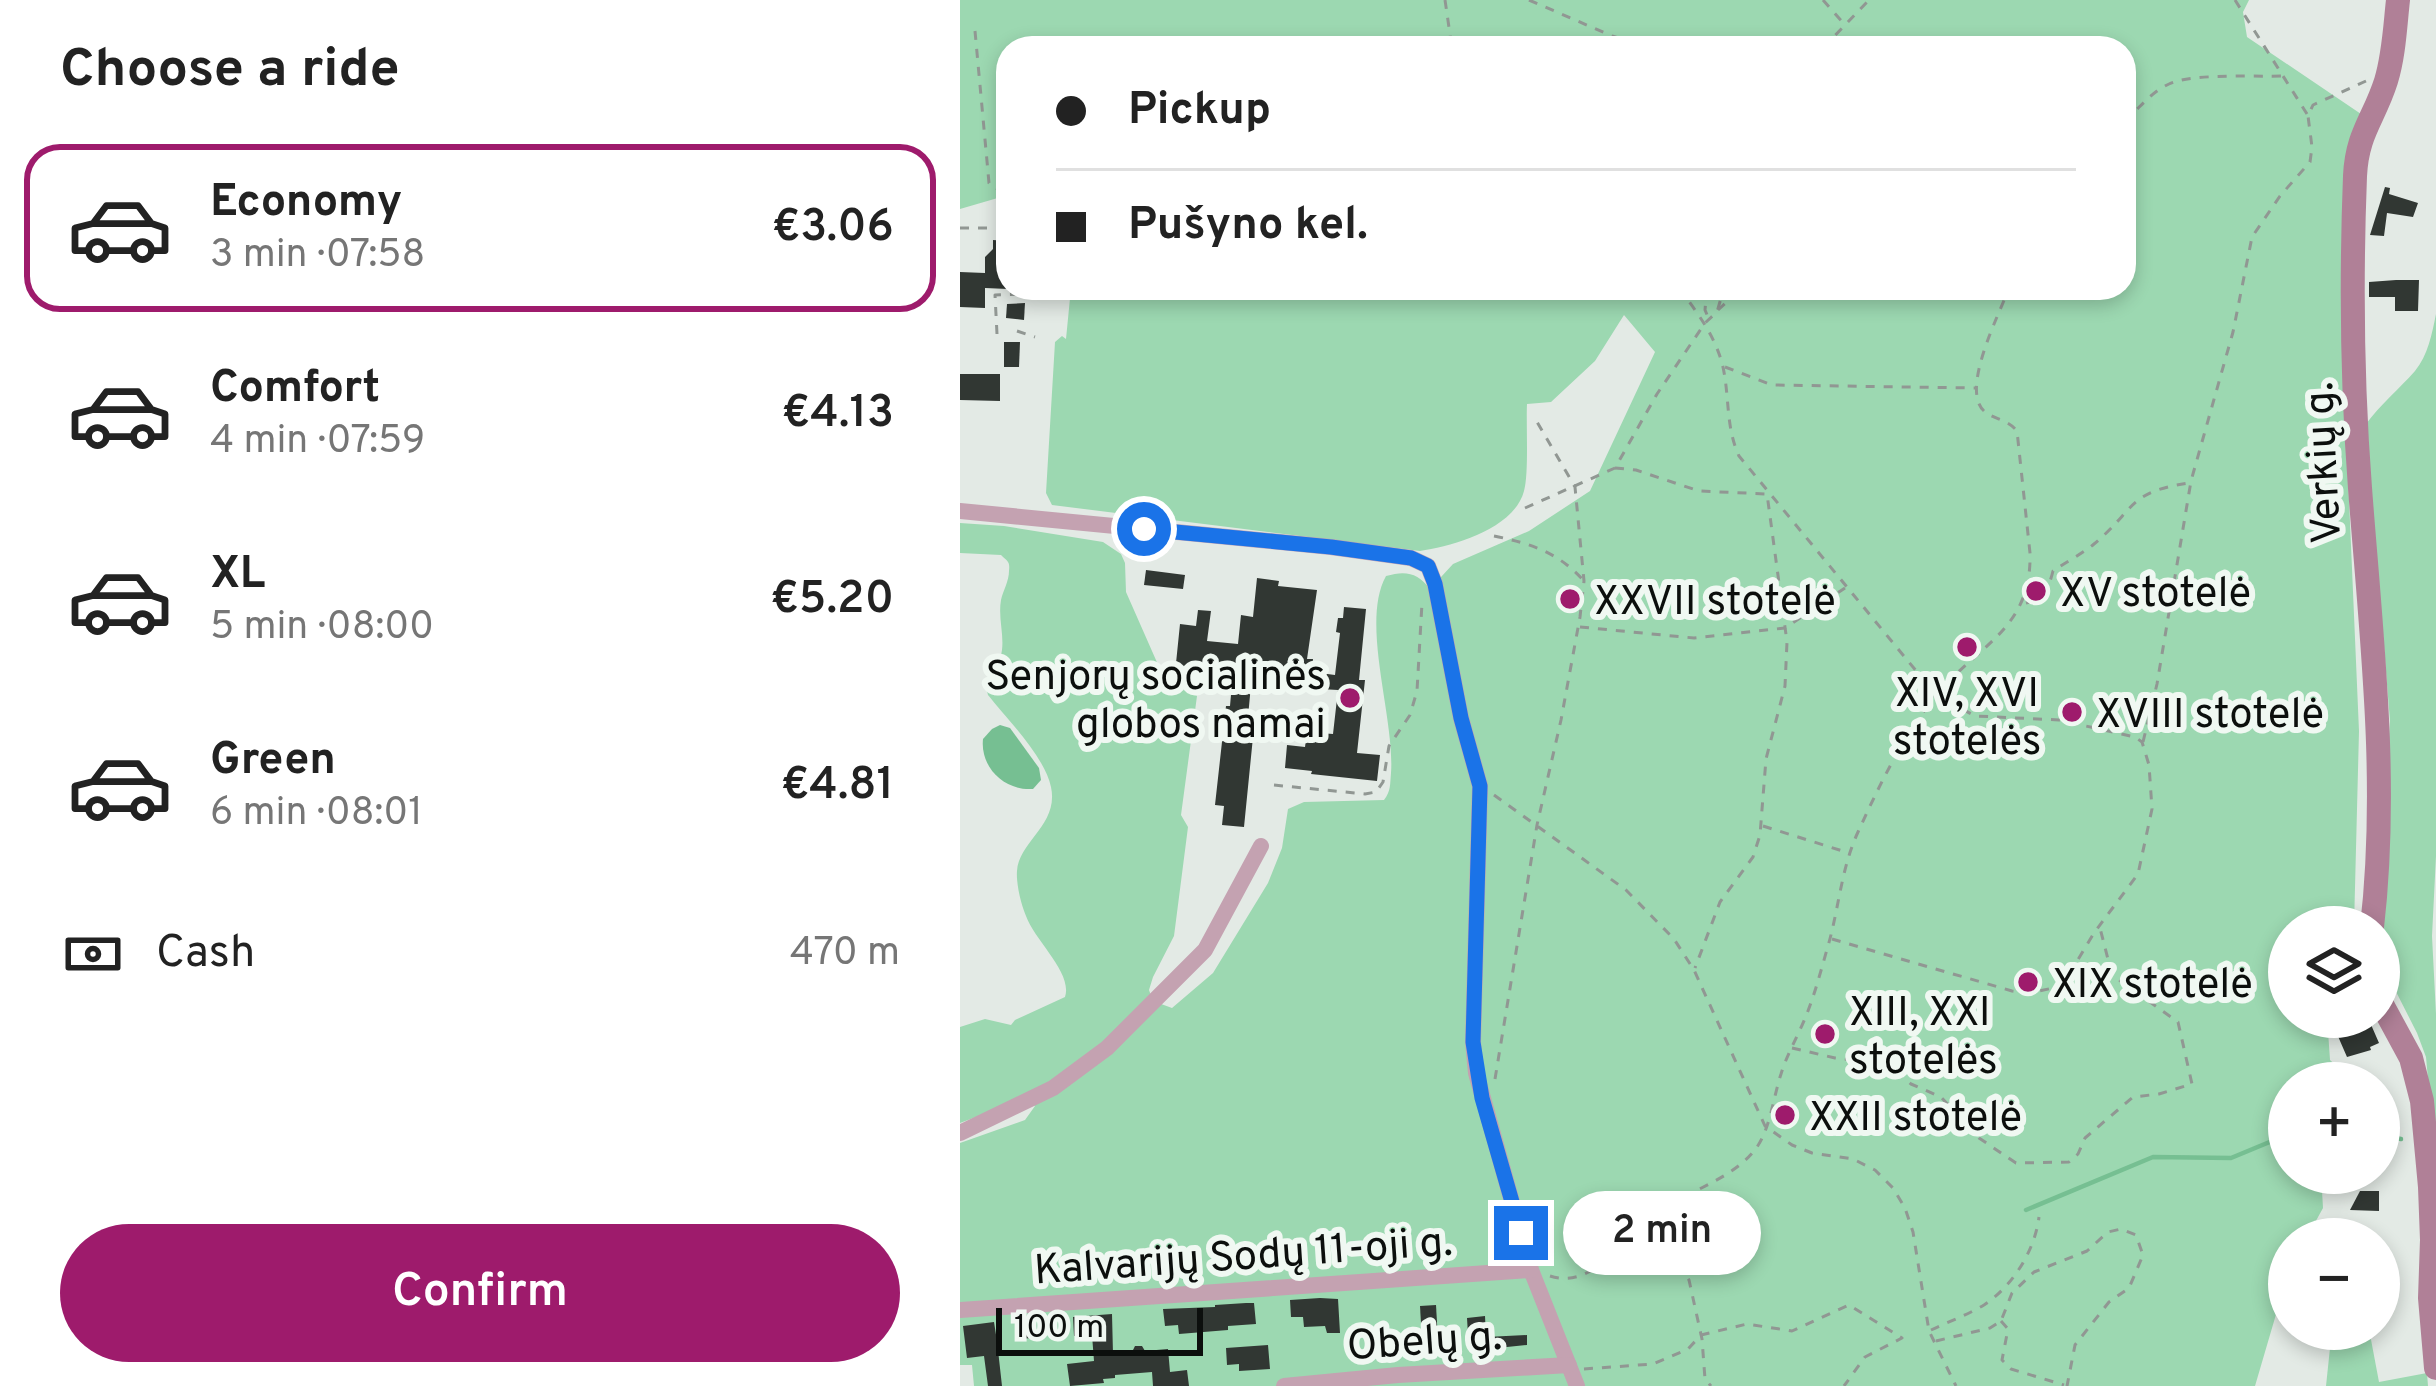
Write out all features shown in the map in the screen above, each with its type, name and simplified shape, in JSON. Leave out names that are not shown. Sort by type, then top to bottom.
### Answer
[{"type":"main road","name":"Verkių g.","points":[[2374,906],[2378,749],[2355,412],[2355,170],[2362,132],[2390,66],[2398,0]]},
{"type":"main road","points":[[2400,1038],[2411,1058],[2422,1101],[2436,1368]]},
{"type":"street","points":[[960,511],[1331,547],[1411,558],[1428,566],[1480,786],[1474,1058],[1532,1270],[1572,1374]]},
{"type":"street","points":[[960,1133],[1053,1088],[1107,1048],[1205,950],[1262,846]]},
{"type":"street","name":"Kalvarijų Sodų 11-oji g.","points":[[960,1310],[1532,1270]]},
{"type":"street","name":"Obelų g.","points":[[1284,1386],[1399,1375],[1572,1374]]},
{"type":"path","points":[[1445,0],[1450,36]]},
{"type":"path","points":[[1529,0],[1612,36]]},
{"type":"path","points":[[1823,0],[1846,26]]},
{"type":"path","points":[[1836,36],[1869,0]]},
{"type":"path","points":[[1830,939],[2030,994],[2062,986],[2138,874],[2152,809],[2142,742],[2157,684],[2191,483],[2233,332],[2252,237],[2310,162],[2312,147],[2308,116],[2235,0]]},
{"type":"path","points":[[975,31],[989,183],[996,189]]},
{"type":"path","points":[[2308,116],[2313,106],[2365,83],[2374,70]]},
{"type":"path","points":[[2136,108],[2170,83],[2284,76]]},
{"type":"path","points":[[960,228],[996,228]]},
{"type":"path","points":[[996,295],[998,334]]},
{"type":"path","points":[[1689,300],[1707,321]]},
{"type":"path","points":[[1706,300],[1739,456],[1936,695],[1975,716],[2059,720],[2135,736],[2142,742]]},
{"type":"path","points":[[1717,311],[1720,300]]},
{"type":"path","points":[[1615,468],[1657,394],[1707,321],[1729,300]]},
{"type":"path","points":[[1532,1270],[1561,1280],[1575,1279],[1600,1264],[1651,1216],[1756,1150],[1807,1014],[1849,853],[1903,742],[1936,695],[2024,603],[2031,572],[2018,431],[1979,404],[1977,374],[2004,300]]},
{"type":"path","points":[[1017,331],[1035,337]]},
{"type":"path","points":[[1723,366],[1772,385],[1978,388]]},
{"type":"path","points":[[1495,1083],[1537,825],[1584,581],[1575,487],[1533,415]]},
{"type":"path","points":[[1525,508],[1615,468],[1636,470],[1699,491],[1767,494]]},
{"type":"path","points":[[2024,603],[2048,589],[2053,571],[2094,544],[2145,493],[2191,483]]},
{"type":"path","points":[[1694,970],[1720,902],[1754,857],[1766,759],[1785,686],[1785,628],[1767,494]]},
{"type":"path","points":[[1493,536],[1549,552],[1584,581]]},
{"type":"path","points":[[1274,785],[1365,794],[1376,791],[1383,782],[1389,746],[1409,715],[1419,680],[1422,589],[1428,566]]},
{"type":"path","points":[[1578,627],[1694,638],[1785,628],[1846,587]]},
{"type":"path","points":[[1480,786],[1626,890],[1675,939],[1694,970],[1765,1126],[1792,1145],[1852,1159],[1875,1170],[1893,1188],[1913,1232],[1929,1331],[1956,1386]]},
{"type":"path","points":[[1761,825],[1849,853]]},
{"type":"path","points":[[1792,1048],[1887,1064],[1911,1084],[1941,1097],[1979,1138],[2016,1163],[2069,1162],[2085,1138],[2134,1097],[2192,1084],[2178,1022],[2112,975],[2100,926]]},
{"type":"path","points":[[1651,1216],[1658,1240],[1689,1280],[1705,1379],[1711,1386]]},
{"type":"path","points":[[1929,1331],[1987,1303],[2012,1279],[2036,1241],[2039,1216]]},
{"type":"path","points":[[1934,1342],[1990,1328],[2001,1321],[2012,1293],[2033,1272],[2087,1251],[2108,1232],[2121,1229],[2136,1235],[2144,1255],[2129,1288],[2109,1302],[2075,1345],[2067,1386],[2011,1369],[2002,1360],[2008,1329],[2001,1321]]},
{"type":"path","points":[[1572,1374],[1653,1364],[1688,1348],[1701,1335],[1747,1324],[1792,1331],[1849,1305],[1901,1338],[1865,1357],[1844,1386]]},
{"type":"shaded area","points":[[960,0],[2249,0],[2243,12],[2247,37],[2361,114],[2347,171],[2341,313],[2359,731],[2355,906],[2268,906],[2268,1038],[2328,1038],[2332,1062],[2268,1062],[2268,1194],[2322,1194],[2323,1208],[2318,1218],[2268,1218],[2268,1342],[2255,1386],[974,1386],[972,1365],[960,1365],[960,1143],[1025,1120],[1035,1106],[1027,1098],[960,1123],[960,1027],[985,1019],[1011,1025],[1065,997],[1066,988],[1059,967],[1026,916],[1017,882],[1019,860],[1049,812],[1051,787],[1033,751],[988,695],[989,675],[1002,650],[1000,606],[1009,563],[1001,555],[960,553],[960,523],[1103,542],[1121,554],[1126,592],[1163,676],[1197,696],[1181,815],[1188,827],[1174,936],[1149,990],[1153,1001],[1172,1008],[1213,973],[1268,883],[1282,848],[1288,809],[1304,802],[1384,800],[1388,794],[1391,750],[1376,619],[1386,576],[1411,574],[1430,589],[1453,564],[1529,531],[1590,491],[1655,352],[1624,315],[1595,361],[1551,402],[1527,404],[1526,483],[1508,516],[1465,540],[1420,551],[1052,505],[1046,493],[1055,342],[1062,336],[1066,339],[1070,300],[2136,300],[2136,36],[996,36],[996,198],[960,209]]},
{"type":"shaded area","points":[[2436,314],[2432,936],[2436,1168],[2426,1057],[2400,1000],[2400,906],[2380,906],[2390,721],[2366,424],[2419,365]]},
{"type":"shaded area","points":[[1000,725],[1010,728],[1039,768],[1041,780],[1033,789],[1004,782],[990,768],[983,739]]},
{"type":"shaded area","points":[[2330,1350],[2373,1350],[2379,1382],[2427,1373],[2428,1386],[2326,1386]]},
{"type":"building","points":[[2385,187],[2390,188],[2389,194],[2418,203],[2413,217],[2387,213],[2384,236],[2370,235]]},
{"type":"building","points":[[996,240],[996,288],[985,288],[985,308],[960,307],[960,272],[985,273],[985,257]]},
{"type":"building","points":[[2419,280],[2418,311],[2395,311],[2395,297],[2369,297],[2369,282]]},
{"type":"building","points":[[1025,303],[1024,320],[1006,318],[1007,304]]},
{"type":"building","points":[[1004,342],[1020,342],[1019,367],[1004,367]]},
{"type":"building","points":[[960,374],[1000,374],[1000,401],[960,400]]},
{"type":"building","points":[[1146,570],[1185,575],[1183,589],[1144,585]]},
{"type":"building","name":"Senjorų socialinės globos namai","points":[[1257,578],[1279,581],[1278,586],[1317,590],[1307,659],[1313,659],[1312,672],[1335,675],[1338,618],[1343,618],[1344,607],[1366,609],[1357,753],[1380,755],[1377,781],[1285,768],[1287,745],[1305,747],[1307,732],[1333,734],[1338,690],[1284,687],[1285,678],[1252,674],[1248,717],[1255,717],[1244,827],[1222,825],[1224,806],[1215,805],[1233,672],[1208,670],[1208,677],[1175,673],[1180,624],[1196,626],[1198,610],[1211,611],[1207,641],[1238,644],[1241,615],[1253,617]]},
{"type":"building","points":[[2339,1038],[2377,1038],[2379,1043],[2371,1050],[2347,1057]]},
{"type":"building","points":[[2358,1194],[2379,1194],[2379,1211],[2350,1210]]},
{"type":"building","points":[[1338,1299],[1340,1333],[1327,1333],[1325,1326],[1304,1327],[1303,1317],[1291,1317],[1290,1300]]},
{"type":"building","points":[[1254,1303],[1256,1324],[1179,1334],[1178,1325],[1165,1326],[1163,1309]]},
{"type":"building","points":[[1436,1305],[1438,1340],[1422,1341],[1420,1306]]},
{"type":"building","points":[[1112,1314],[1113,1354],[1132,1352],[1135,1346],[1145,1351],[1168,1349],[1170,1372],[1187,1370],[1189,1386],[1153,1386],[1152,1372],[1070,1386],[1067,1364],[1094,1361],[1092,1335],[1074,1336],[1073,1317]]},
{"type":"building","points":[[1485,1316],[1486,1337],[1527,1335],[1527,1345],[1469,1351],[1467,1318]]},
{"type":"building","points":[[1032,1318],[1033,1338],[1017,1339],[1015,1319]]},
{"type":"building","points":[[994,1322],[1002,1386],[988,1386],[984,1356],[967,1358],[963,1326]]},
{"type":"building","points":[[1268,1345],[1270,1369],[1239,1371],[1239,1364],[1227,1365],[1226,1348]]},
{"type":"waterway","points":[[2026,1210],[2153,1157],[2231,1158],[2268,1143]]},
{"type":"place","name":"XV stotelė","points":[[2036,591]]},
{"type":"place","name":"XXVII stotelė","points":[[1570,599]]},
{"type":"place","name":"XIV, XVI stotelės","points":[[1967,647]]},
{"type":"place","name":"Senjorų socialinės globos namai","points":[[1350,698]]},
{"type":"place","name":"XVIII stotelė","points":[[2072,712]]},
{"type":"place","name":"XIX stotelė","points":[[2028,982]]},
{"type":"place","name":"XIII, XXI stotelės","points":[[1825,1034]]},
{"type":"place","name":"XXII stotelė","points":[[1785,1115]]},
{"type":"route","points":[[1144,529],[1331,547],[1411,558],[1428,566],[1480,786],[1476,1073],[1521,1233]]}]
